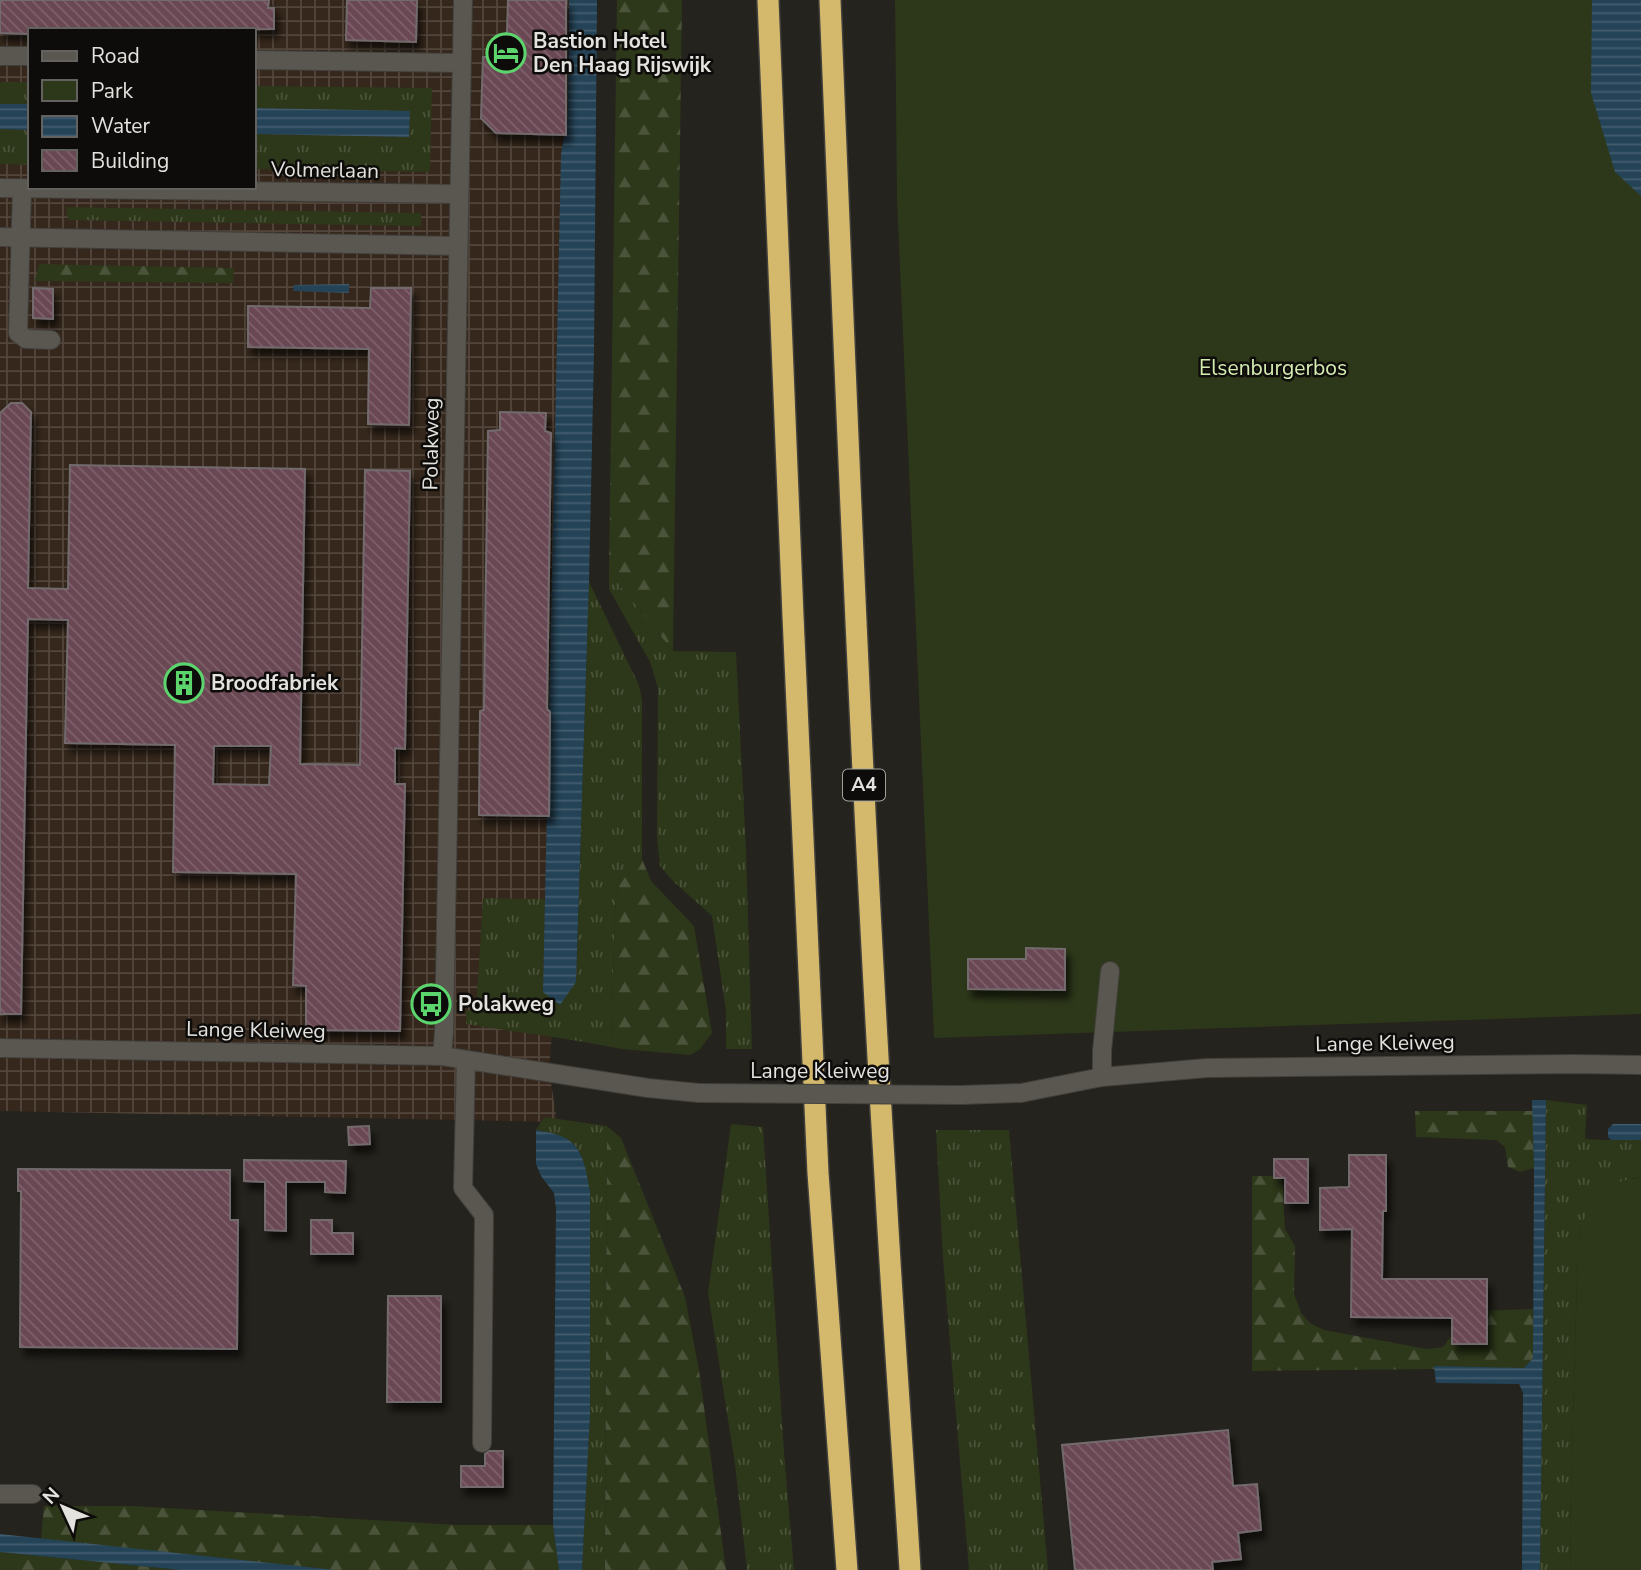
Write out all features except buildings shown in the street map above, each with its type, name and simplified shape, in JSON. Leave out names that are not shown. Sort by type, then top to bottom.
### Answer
[{"type":"highway","points":[[758,0],[770,58]]},
{"type":"highway","points":[[768,0],[818,1173],[847,1570]]},
{"type":"highway","name":"A4","points":[[830,0],[849,459],[884,1174],[910,1570]]},
{"type":"street","name":"Polakweg","points":[[442,1056],[463,0]]},
{"type":"street","points":[[0,56],[28,56]]},
{"type":"street","points":[[256,60],[461,63]]},
{"type":"street","name":"Volmerlaan","points":[[0,188],[28,188]]},
{"type":"street","points":[[22,188],[18,333],[26,339],[51,340]]},
{"type":"street","name":"Volmerlaan","points":[[95,189],[458,194]]},
{"type":"street","points":[[0,237],[457,246]]},
{"type":"street","points":[[1102,1077],[1110,971]]},
{"type":"street","name":"Lange Kleiweg","points":[[0,1048],[442,1056],[648,1088],[699,1093],[1021,1093],[1102,1077],[1207,1068],[1641,1065]]},
{"type":"street","points":[[467,1060],[463,1188],[484,1215],[482,1443]]},
{"type":"street","points":[[0,1494],[33,1494]]},
{"type":"shaded area","points":[[0,0],[571,0],[562,922],[549,1069],[557,1122],[0,1111]]},
{"type":"green space","points":[[617,0],[682,0],[673,651],[609,572]]},
{"type":"green space","name":"Elsenburgerbos","points":[[895,0],[1641,0],[1641,1014],[934,1038],[897,199]]},
{"type":"green space","points":[[0,82],[28,82],[28,104],[0,104]]},
{"type":"green space","points":[[256,86],[432,88],[430,172],[256,169],[256,134],[409,137],[410,112],[256,108]]},
{"type":"green space","points":[[0,129],[28,130],[28,165],[0,164]]},
{"type":"green space","points":[[66,207],[421,213],[421,226],[68,220]]},
{"type":"green space","points":[[39,264],[234,268],[233,283],[35,281]]},
{"type":"green space","points":[[609,572],[673,651],[736,652],[752,1049],[726,1049],[726,1011],[712,916],[660,866],[657,837],[658,688],[650,662],[609,589]]},
{"type":"green space","points":[[589,582],[639,685],[642,700],[642,859],[619,884],[615,910],[611,1047],[466,1024],[466,1010],[476,1011],[483,898],[545,899],[543,992],[576,982]]},
{"type":"green space","points":[[642,859],[651,881],[694,926],[712,1033],[700,1049],[691,1055],[611,1047],[615,910],[619,884]]},
{"type":"green space","points":[[1546,1100],[1587,1105],[1585,1139],[1641,1140],[1641,1177],[1633,1178],[1580,1227],[1571,1570],[1540,1570]]},
{"type":"green space","points":[[1415,1111],[1533,1111],[1534,1168],[1520,1172],[1508,1167],[1505,1147],[1496,1140],[1416,1137]]},
{"type":"green space","points":[[544,1117],[607,1126],[605,1570],[582,1570],[590,1415],[590,1191],[584,1164],[576,1147],[562,1137],[536,1130]]},
{"type":"green space","points":[[731,1124],[763,1127],[794,1570],[747,1570],[735,1464],[708,1293]]},
{"type":"green space","points":[[607,1126],[621,1138],[685,1297],[699,1370],[726,1570],[605,1570]]},
{"type":"green space","points":[[936,1130],[1009,1130],[1048,1570],[969,1570],[943,1259]]},
{"type":"green space","points":[[1252,1176],[1282,1176],[1285,1229],[1295,1246],[1294,1294],[1301,1313],[1310,1323],[1324,1330],[1427,1349],[1443,1347],[1464,1319],[1476,1311],[1533,1309],[1533,1358],[1524,1368],[1252,1371]]},
{"type":"green space","points":[[1641,1177],[1641,1570],[1571,1570],[1580,1227],[1591,1206],[1605,1190],[1622,1181]]},
{"type":"green space","points":[[44,1506],[133,1506],[457,1525],[553,1525],[559,1570],[253,1570],[40,1550]]},
{"type":"green space","points":[[0,1552],[181,1570],[0,1570]]},
{"type":"water","points":[[569,0],[597,0],[594,352],[576,982],[560,1005],[543,992],[561,154],[568,116]]},
{"type":"water","points":[[1592,0],[1641,0],[1641,196],[1615,172],[1591,93]]},
{"type":"water","points":[[0,104],[28,104],[28,130],[0,129]]},
{"type":"water","points":[[256,108],[410,111],[409,137],[256,134]]},
{"type":"water","points":[[349,284],[349,293],[293,291],[294,285]]},
{"type":"water","points":[[1532,1100],[1546,1100],[1540,1570],[1522,1570],[1523,1393],[1519,1384],[1436,1383],[1434,1366],[1524,1368],[1533,1358]]},
{"type":"water","points":[[1613,1124],[1641,1124],[1641,1140],[1611,1140],[1608,1137],[1608,1129]]},
{"type":"water","points":[[536,1130],[560,1136],[576,1146],[583,1160],[590,1191],[590,1415],[582,1570],[559,1570],[553,1525],[556,1209],[554,1193],[536,1164]]},
{"type":"water","points":[[0,1534],[336,1570],[181,1570],[0,1552]]},
{"type":"place","name":"Bastion Hotel Den Haag Rijswijk","points":[[506,53]]},
{"type":"place","name":"Broodfabriek","points":[[184,683]]},
{"type":"place","name":"Polakweg","points":[[431,1004]]}]
